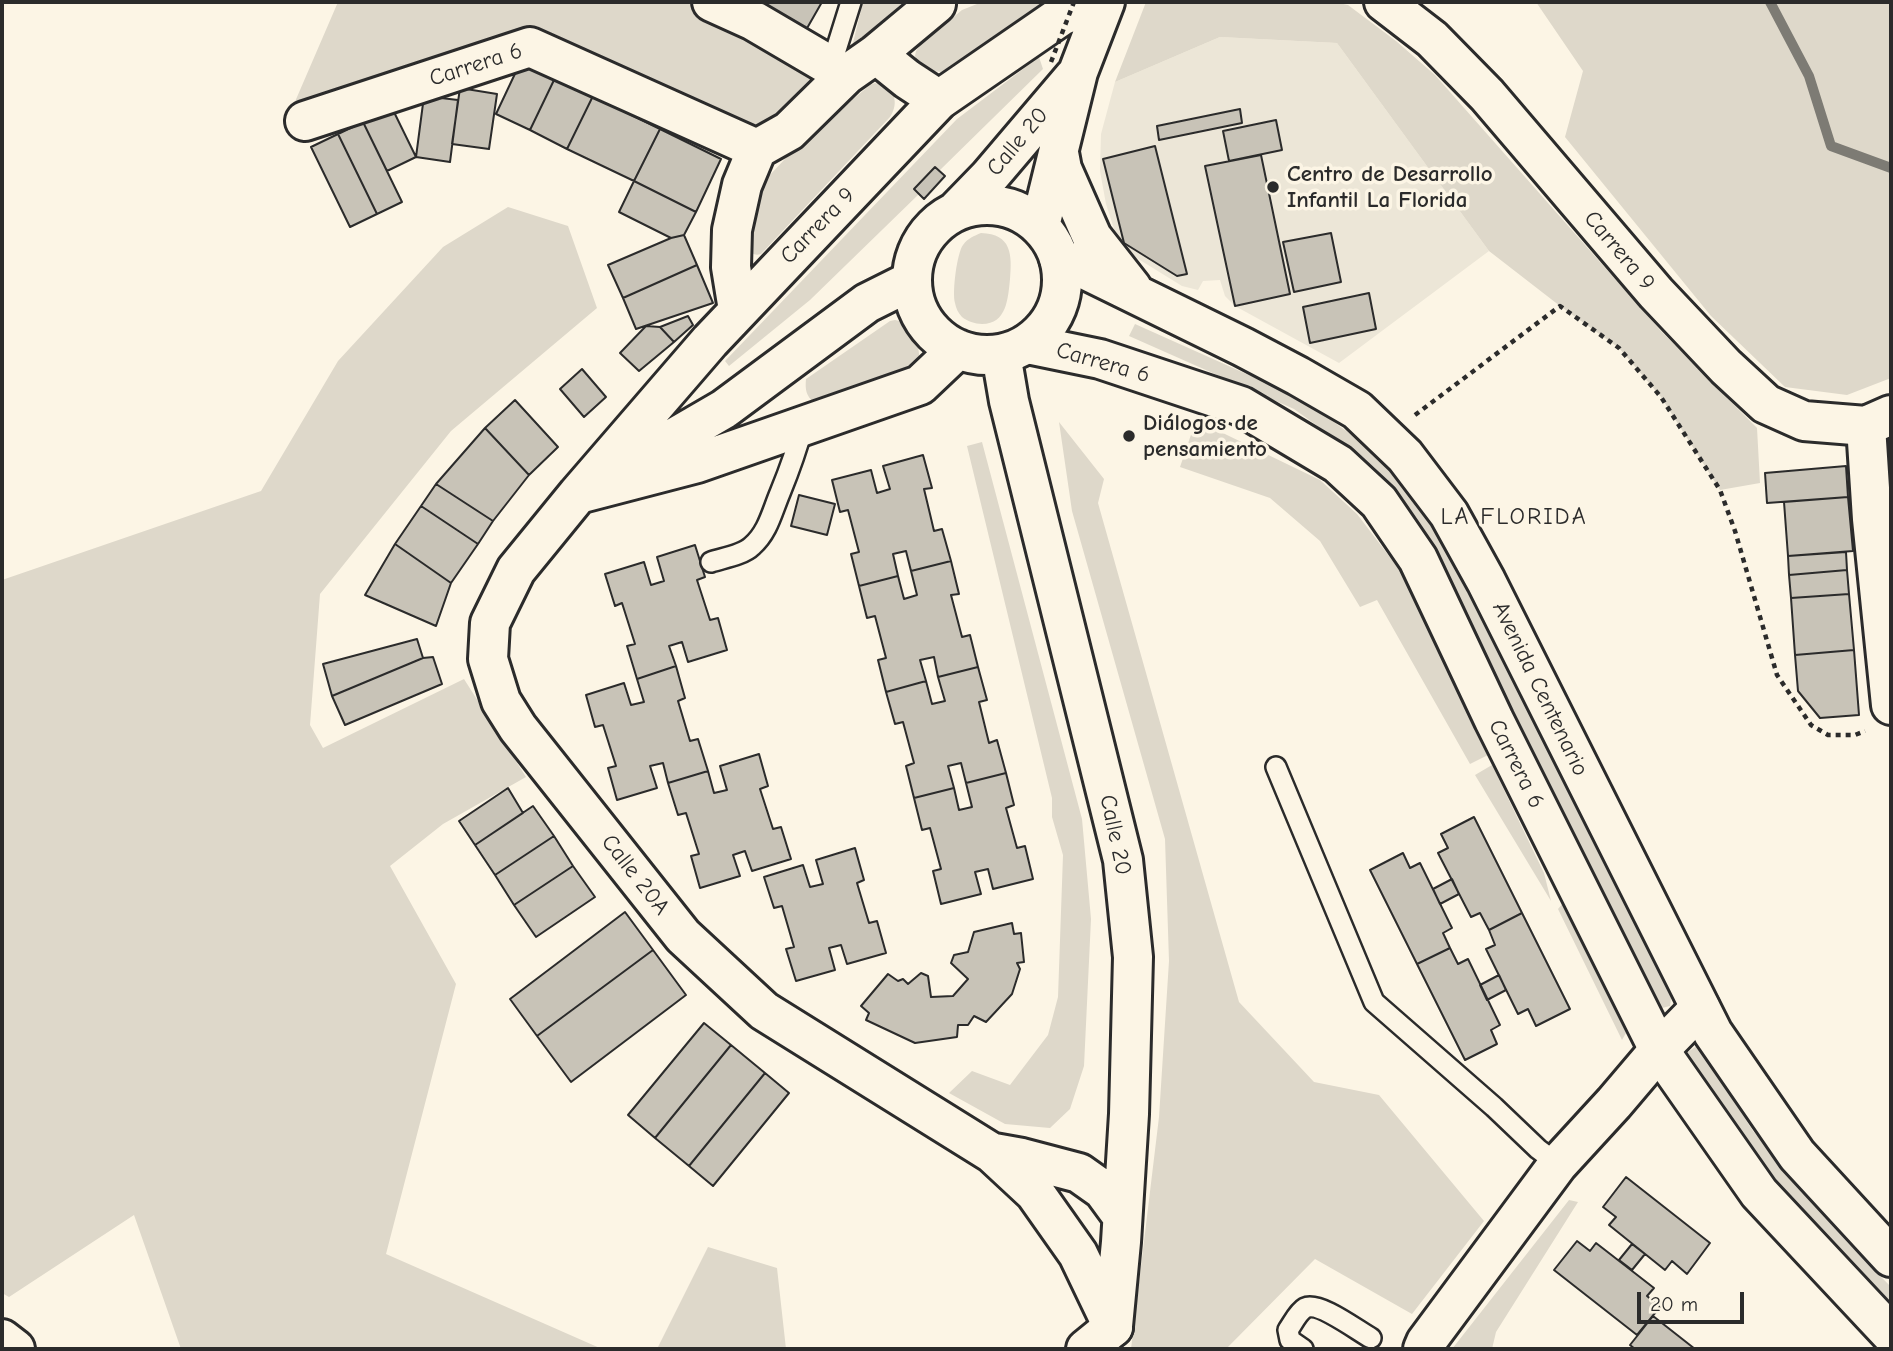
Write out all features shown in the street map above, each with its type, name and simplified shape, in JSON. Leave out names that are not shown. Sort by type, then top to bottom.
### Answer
[{"type":"main road","points":[[712,2],[851,65],[907,79],[939,100]]},
{"type":"main road","name":"Carrera 9","points":[[578,494],[738,310],[939,100],[1061,16],[1096,2]]},
{"type":"main road","name":"Calle 20","points":[[957,210],[989,177],[1105,2]]},
{"type":"main road","name":"Carrera 9","points":[[1384,2],[1432,39],[1487,95],[1656,293],[1726,367],[1766,404],[1804,421],[1879,420]]},
{"type":"main road","points":[[738,310],[731,267],[732,229],[742,185],[757,149],[789,131],[851,65],[934,3]]},
{"type":"main road","name":"Carrera 6","points":[[304,121],[530,47],[757,149]]},
{"type":"main road","name":"Calle 20","points":[[1049,242],[1059,153],[1064,67]]},
{"type":"main road","points":[[1059,153],[1062,169],[1092,237],[1138,296]]},
{"type":"main road","points":[[986,204],[1015,210],[1049,242],[1062,283],[1057,307],[1045,328],[1014,349],[979,355],[958,349],[934,334],[918,310],[911,281],[916,252],[933,227],[957,210],[986,204]]},
{"type":"main road","name":"Avenida Centenario","points":[[1049,242],[1138,296],[1298,376],[1357,410],[1405,456],[1449,514],[1479,569],[1713,1033],[1797,1155],[1891,1257]]},
{"type":"main road","points":[[578,494],[724,410],[867,303],[911,281]]},
{"type":"main road","points":[[578,494],[697,463],[920,385],[958,349]]},
{"type":"main road","name":"Calle 20","points":[[1014,349],[1009,401],[1123,860],[1133,957],[1129,1114],[1122,1216],[1103,1344]]},
{"type":"main road","name":"Carrera 6","points":[[1014,349],[1100,359],[1241,406],[1338,464],[1378,502],[1418,559],[1494,720],[1659,1050],[1759,1193],[1891,1334]]},
{"type":"main road","points":[[776,372],[803,426]]},
{"type":"main road","points":[[1879,420],[1872,519],[1879,717]]},
{"type":"main road","name":"Calle 20A","points":[[578,494],[516,570],[491,623],[488,659],[501,701],[518,728],[684,936],[764,1011],[992,1153]]},
{"type":"main road","points":[[1423,1349],[1558,1164],[1700,1008]]},
{"type":"main road","points":[[992,1153],[1079,1173],[1103,1191],[1122,1216]]},
{"type":"main road","points":[[992,1153],[1035,1193],[1077,1254],[1103,1344]]},
{"type":"main road","points":[[2,1339],[15,1349]]},
{"type":"lane","points":[[851,2],[851,65]]},
{"type":"lane","points":[[711,562],[750,549],[761,537],[773,516],[794,460],[803,426]]},
{"type":"lane","points":[[1276,767],[1374,1002],[1558,1164]]},
{"type":"lane","points":[[1303,1349],[1290,1340],[1288,1331],[1302,1310],[1309,1306],[1322,1308],[1371,1338]]},
{"type":"path","points":[[1064,67],[1074,2]]},
{"type":"path","points":[[1385,438],[1560,306],[1619,348],[1661,397],[1720,489],[1777,675],[1811,725],[1828,736],[1855,735],[1879,717]]},
{"type":"shaded area","points":[[338,2],[712,2],[828,81],[759,130],[534,25],[294,104]]},
{"type":"shaded area","points":[[863,2],[902,2],[903,16],[852,47]]},
{"type":"shaded area","points":[[982,2],[1048,2],[941,72],[922,66],[915,56],[921,44],[962,10]]},
{"type":"shaded area","points":[[1146,2],[1334,2],[1348,5],[1396,41],[1435,75],[1661,331],[1757,428],[1760,483],[1720,490],[1661,397],[1619,348],[1489,251],[1337,43],[1220,37],[1115,82]]},
{"type":"shaded area","points":[[1536,2],[1890,2],[1891,378],[1847,395],[1785,387],[1711,316],[1565,137],[1583,71]]},
{"type":"shaded area","name":"Centro de Desarrollo Infantil La Florida","points":[[1220,37],[1337,43],[1489,251],[1339,363],[1235,306],[1225,296],[1220,280],[1203,281],[1198,290],[1182,286],[1127,252],[1117,238],[1106,204],[1100,171],[1101,134],[1115,82]]},
{"type":"shaded area","points":[[1039,57],[1043,69],[939,171],[935,167],[915,189],[919,194],[810,300],[729,366],[725,361],[957,119]]},
{"type":"shaded area","points":[[875,83],[887,87],[895,100],[890,117],[761,254],[752,253],[747,249],[769,176],[797,146]]},
{"type":"shaded area","points":[[508,207],[568,226],[597,308],[451,431],[320,594],[310,725],[323,748],[464,679],[526,777],[443,824],[390,866],[456,984],[386,1254],[602,1349],[181,1349],[134,1215],[9,1297],[2,1293],[2,580],[261,491],[338,361],[443,247]]},
{"type":"shaded area","points":[[981,233],[999,237],[1008,247],[1011,262],[1005,309],[997,320],[982,324],[964,318],[957,310],[954,298],[961,249],[967,241]]},
{"type":"shaded area","points":[[895,320],[912,332],[918,346],[918,367],[814,403],[807,392],[806,379]]},
{"type":"shaded area","points":[[1135,324],[1300,398],[1383,457],[1440,533],[1671,998],[1670,1006],[1662,1008],[1658,1004],[1429,540],[1404,503],[1374,467],[1294,409],[1129,336]]},
{"type":"shaded area","points":[[1196,420],[1320,480],[1357,514],[1399,569],[1488,755],[1470,764],[1377,600],[1360,607],[1320,541],[1270,498],[1180,467]]},
{"type":"shaded area","points":[[1059,422],[1104,479],[1098,503],[1239,1002],[1314,1082],[1379,1095],[1484,1221],[1412,1314],[1315,1259],[1226,1349],[1131,1349],[1159,1117],[1169,961],[1165,839],[1072,511]]},
{"type":"shaded area","points":[[982,442],[1082,819],[1091,919],[1084,1066],[1070,1109],[1050,1128],[1005,1124],[949,1093],[972,1071],[1010,1085],[1048,1035],[1058,997],[1063,855],[1052,817],[1052,798],[967,446]]},
{"type":"shaded area","points":[[1492,765],[1544,873],[1551,901],[1475,775]]},
{"type":"shaded area","points":[[1564,902],[1626,1033],[1622,1040],[1558,909]]},
{"type":"shaded area","points":[[1698,1045],[1753,1131],[1847,1242],[1891,1287],[1891,1310],[1836,1253],[1740,1141],[1685,1054]]},
{"type":"shaded area","points":[[1569,1200],[1578,1202],[1496,1332],[1492,1349],[1452,1349]]},
{"type":"shaded area","points":[[708,1247],[777,1268],[786,1349],[657,1349]]},
{"type":"building","points":[[758,2],[822,2],[806,30]]},
{"type":"building","points":[[521,61],[555,78],[530,130],[496,114]]},
{"type":"building","points":[[555,78],[593,96],[567,149],[530,130]]},
{"type":"building","points":[[460,88],[497,94],[489,149],[452,144]]},
{"type":"building","points":[[424,96],[458,100],[450,162],[416,157]]},
{"type":"building","points":[[593,96],[660,129],[634,181],[567,149]]},
{"type":"building","points":[[392,108],[416,157],[387,171],[363,122]]},
{"type":"building","points":[[1240,109],[1242,123],[1159,140],[1157,126]]},
{"type":"building","points":[[1276,120],[1282,150],[1229,161],[1223,131]]},
{"type":"building","points":[[363,122],[402,202],[377,214],[338,134]]},
{"type":"building","points":[[660,129],[721,159],[696,212],[634,181]]},
{"type":"building","points":[[338,134],[377,214],[350,227],[311,147]]},
{"type":"building","points":[[1155,146],[1187,274],[1177,276],[1124,243],[1103,159]]},
{"type":"building","points":[[1261,155],[1290,294],[1235,306],[1205,166]]},
{"type":"building","points":[[935,167],[945,176],[924,199],[914,189]]},
{"type":"building","points":[[634,181],[696,212],[684,235],[671,238],[619,212]]},
{"type":"building","points":[[1331,233],[1341,282],[1294,292],[1283,242]]},
{"type":"building","points":[[684,235],[697,265],[623,298],[608,265]]},
{"type":"building","points":[[697,265],[713,303],[636,329],[623,298]]},
{"type":"building","points":[[1369,293],[1376,329],[1310,343],[1303,307]]},
{"type":"building","points":[[688,316],[693,325],[674,342],[660,327]]},
{"type":"building","points":[[646,326],[660,327],[674,342],[639,371],[620,353]]},
{"type":"building","points":[[582,369],[606,397],[584,417],[560,389]]},
{"type":"building","points":[[515,400],[558,447],[529,475],[485,428]]},
{"type":"building","points":[[485,428],[529,475],[493,521],[436,484]]},
{"type":"building","points":[[923,455],[932,488],[924,489],[934,531],[942,529],[951,561],[911,571],[906,551],[893,554],[898,576],[859,586],[851,554],[859,552],[848,510],[840,512],[832,480],[871,470],[877,493],[890,489],[883,466]]},
{"type":"building","points":[[1846,466],[1848,497],[1767,503],[1765,473]]},
{"type":"building","points":[[436,484],[493,521],[478,544],[421,506]]},
{"type":"building","points":[[799,495],[835,504],[827,535],[791,526]]},
{"type":"building","points":[[1848,497],[1853,551],[1788,556],[1784,502]]},
{"type":"building","points":[[421,506],[478,544],[451,583],[395,544]]},
{"type":"building","points":[[395,544],[451,583],[436,626],[365,595]]},
{"type":"building","points":[[695,545],[705,577],[697,580],[710,620],[718,618],[727,650],[688,662],[682,642],[669,646],[676,666],[637,679],[627,646],[635,644],[622,603],[615,606],[605,574],[644,562],[651,585],[664,581],[657,557]]},
{"type":"building","points":[[1846,552],[1847,570],[1789,575],[1788,556]]},
{"type":"building","points":[[951,561],[959,594],[951,595],[962,637],[970,635],[978,667],[938,677],[934,657],[920,660],[926,681],[886,692],[878,660],[886,658],[875,616],[867,618],[859,586],[898,576],[904,599],[917,595],[911,571]]},
{"type":"building","points":[[1847,570],[1849,594],[1791,598],[1789,575]]},
{"type":"building","points":[[1849,594],[1854,650],[1795,655],[1791,598]]},
{"type":"building","points":[[417,639],[423,658],[332,696],[323,664]]},
{"type":"building","points":[[1854,650],[1859,715],[1820,718],[1798,691],[1795,655]]},
{"type":"building","points":[[433,657],[442,684],[345,725],[332,696],[423,658]]},
{"type":"building","points":[[676,666],[685,698],[678,701],[690,741],[698,739],[708,771],[668,783],[663,763],[650,766],[657,788],[617,800],[608,768],[616,766],[603,725],[595,727],[586,695],[624,683],[631,705],[644,702],[637,679]]},
{"type":"building","points":[[978,667],[987,700],[979,702],[989,743],[997,740],[1006,773],[966,783],[961,763],[948,766],[954,788],[914,798],[906,766],[914,763],[903,722],[895,724],[886,692],[926,681],[932,704],[945,701],[938,677]]},
{"type":"building","points":[[759,754],[768,786],[760,789],[773,829],[781,827],[791,859],[752,871],[745,851],[733,855],[740,876],[700,888],[691,856],[699,854],[686,813],[678,815],[668,783],[708,771],[714,793],[727,790],[720,766]]},
{"type":"building","points":[[1006,773],[1014,805],[1006,808],[1017,848],[1025,846],[1033,879],[993,889],[988,869],[975,872],[981,894],[941,904],[933,871],[941,869],[930,828],[922,830],[914,798],[954,788],[959,810],[972,807],[966,783]]},
{"type":"building","points":[[508,788],[523,813],[475,845],[459,821]]},
{"type":"building","points":[[533,806],[554,836],[495,875],[475,845]]},
{"type":"building","points":[[1474,817],[1522,913],[1489,930],[1480,913],[1471,917],[1438,853],[1448,848],[1441,834]]},
{"type":"building","points":[[554,836],[573,866],[514,905],[495,875]]},
{"type":"building","points":[[855,848],[864,880],[857,883],[869,923],[877,921],[886,953],[847,964],[841,945],[829,948],[835,970],[796,981],[786,949],[794,947],[782,906],[774,908],[764,877],[803,865],[810,887],[823,884],[816,860]]},
{"type":"building","points":[[1403,853],[1410,868],[1420,863],[1452,928],[1443,933],[1450,948],[1417,964],[1370,870]]},
{"type":"building","points":[[573,866],[595,897],[536,937],[514,905]]},
{"type":"building","points":[[1452,879],[1459,894],[1440,904],[1433,889]]},
{"type":"building","points":[[625,912],[653,950],[537,1036],[510,999]]},
{"type":"building","points":[[1522,913],[1570,1009],[1536,1026],[1528,1009],[1518,1014],[1486,949],[1495,945],[1489,930]]},
{"type":"building","points":[[1012,923],[1014,934],[1021,933],[1024,962],[1017,963],[1020,969],[1012,994],[986,1022],[974,1016],[968,1025],[958,1025],[957,1037],[915,1043],[866,1020],[869,1013],[861,1006],[888,974],[898,981],[903,979],[908,984],[921,973],[928,976],[931,997],[953,996],[968,979],[951,963],[954,955],[968,952],[974,932]]},
{"type":"building","points":[[1450,948],[1458,964],[1468,959],[1500,1025],[1491,1030],[1497,1044],[1465,1060],[1417,964]]},
{"type":"building","points":[[653,950],[686,995],[571,1082],[537,1036]]},
{"type":"building","points":[[1499,975],[1506,990],[1487,1000],[1480,985]]},
{"type":"building","points":[[704,1023],[731,1045],[655,1138],[628,1115]]},
{"type":"building","points":[[731,1045],[765,1073],[689,1166],[655,1138]]},
{"type":"building","points":[[765,1073],[789,1093],[713,1186],[689,1166]]},
{"type":"building","points":[[1626,1177],[1710,1243],[1687,1274],[1672,1261],[1665,1270],[1609,1225],[1616,1217],[1603,1207]]},
{"type":"building","points":[[1577,1241],[1590,1251],[1596,1243],[1654,1288],[1647,1296],[1660,1307],[1637,1335],[1554,1270]]},
{"type":"building","points":[[1632,1244],[1645,1254],[1632,1270],[1619,1260]]},
{"type":"building","points":[[1653,1316],[1695,1349],[1635,1349],[1630,1345]]},
{"type":"waterway","points":[[1770,2],[1809,76],[1831,146],[1891,168]]},
{"type":"place","name":"Centro de Desarrollo Infantil La Florida","points":[[1273,187]]},
{"type":"place","name":"Diálogos de pensamiento","points":[[1129,436]]},
{"type":"district","name":"LA FLORIDA","points":[[1514,517]]}]
